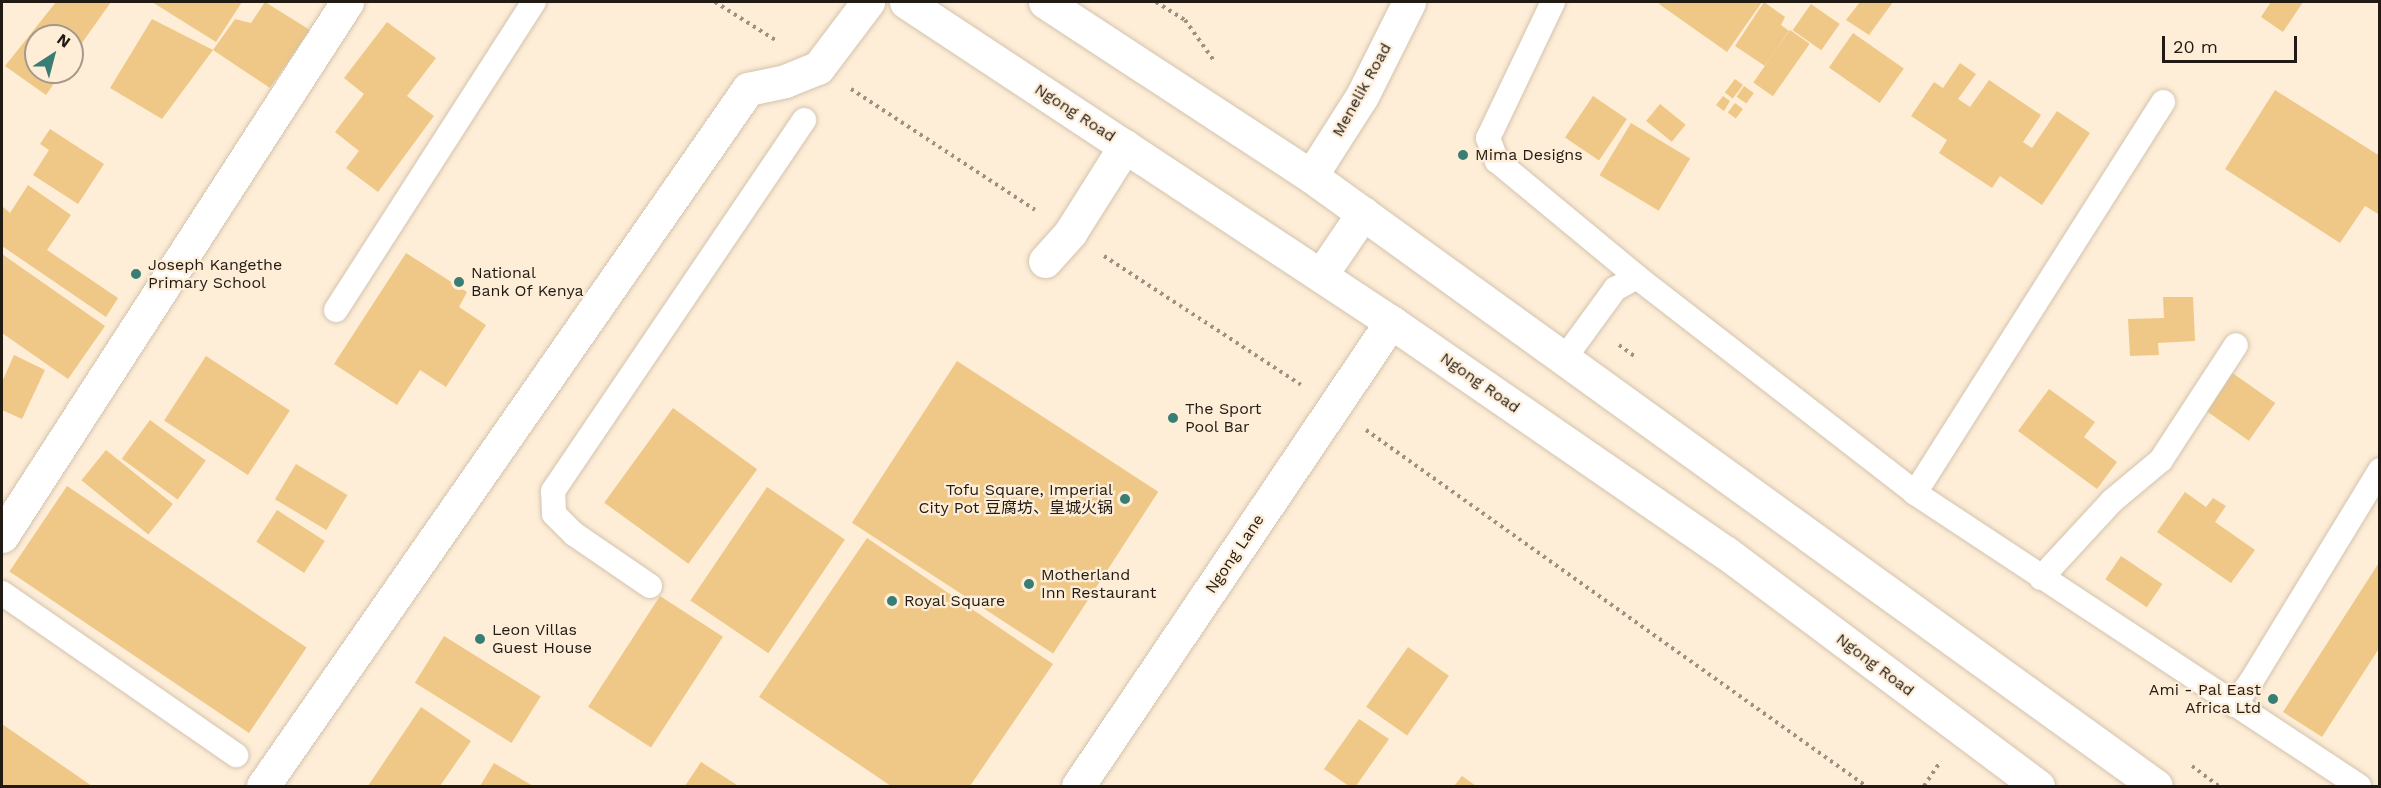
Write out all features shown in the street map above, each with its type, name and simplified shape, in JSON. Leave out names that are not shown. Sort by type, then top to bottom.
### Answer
[{"type":"main road","points":[[2,536],[347,2]]},
{"type":"main road","points":[[263,786],[748,89],[785,81],[818,68],[867,2]]},
{"type":"main road","name":"Ngong Road","points":[[906,2],[1391,322],[1725,552],[2038,786]]},
{"type":"main road","points":[[1045,2],[1311,176],[2156,786]]},
{"type":"main road","name":"Menelik Road","points":[[1311,176],[1362,96],[1409,2]]},
{"type":"main road","points":[[1045,261],[1070,233],[1125,146]]},
{"type":"main road","points":[[1321,275],[1362,213]]},
{"type":"main road","name":"Ngong Lane","points":[[1078,786],[1391,322]]},
{"type":"lane","points":[[336,310],[534,2]]},
{"type":"lane","points":[[1552,2],[1488,138],[1497,161],[1637,277],[1915,493],[2359,786]]},
{"type":"lane","points":[[1915,493],[2082,217],[2163,102]]},
{"type":"lane","points":[[650,586],[574,534],[554,514],[553,491],[804,120]]},
{"type":"lane","points":[[1564,359],[1615,289],[1637,277]]},
{"type":"lane","points":[[2041,578],[2112,501],[2161,460],[2236,345]]},
{"type":"lane","points":[[2234,705],[2252,680],[2379,470]]},
{"type":"lane","points":[[2,593],[236,755]]},
{"type":"building","points":[[56,2],[111,2],[84,40],[84,24],[38,24]]},
{"type":"building","points":[[152,2],[242,2],[216,42]]},
{"type":"building","points":[[265,2],[310,30],[270,88],[213,50],[235,19],[251,23]]},
{"type":"building","points":[[1660,2],[1762,2],[1727,52],[1659,4]]},
{"type":"building","points":[[1764,2],[1785,17],[1781,25],[1789,31],[1765,66],[1735,46]]},
{"type":"building","points":[[1860,2],[1893,2],[1869,35],[1846,20]]},
{"type":"building","points":[[2271,2],[2303,2],[2283,32],[2261,17]]},
{"type":"building","points":[[1811,4],[1840,24],[1821,50],[1793,30]]},
{"type":"building","points":[[152,19],[213,50],[162,119],[110,88]]},
{"type":"building","points":[[387,22],[436,58],[407,96],[434,116],[378,192],[346,168],[359,151],[335,132],[364,94],[344,78]]},
{"type":"building","points":[[1790,30],[1810,44],[1773,96],[1753,82]]},
{"type":"building","points":[[1853,33],[1904,69],[1880,103],[1829,67]]},
{"type":"building","points":[[24,42],[24,79],[5,66]]},
{"type":"building","points":[[1960,63],[1976,74],[1958,99],[1970,107],[1989,80],[2041,115],[2023,142],[2032,148],[2057,111],[2090,133],[2042,205],[2000,176],[1992,188],[1939,153],[1947,140],[1911,116],[1934,82],[1943,88]]},
{"type":"building","points":[[1735,79],[1743,85],[1733,99],[1725,93]]},
{"type":"building","points":[[30,84],[54,84],[46,95]]},
{"type":"building","points":[[1744,86],[1754,93],[1746,104],[1737,97]]},
{"type":"building","points":[[2275,90],[2380,156],[2380,215],[2365,206],[2340,243],[2225,169]]},
{"type":"building","points":[[1593,96],[1627,119],[1599,160],[1565,137]]},
{"type":"building","points":[[1723,96],[1730,101],[1724,111],[1716,105]]},
{"type":"building","points":[[1735,103],[1743,109],[1736,119],[1728,113]]},
{"type":"building","points":[[1660,104],[1686,125],[1672,142],[1646,121]]},
{"type":"building","points":[[1631,123],[1690,159],[1659,211],[1600,175]]},
{"type":"building","points":[[50,129],[104,164],[78,204],[33,175],[49,150],[40,144]]},
{"type":"building","points":[[28,185],[71,215],[47,250],[118,298],[106,317],[2,246],[2,206],[10,213]]},
{"type":"building","points":[[406,253],[467,292],[459,307],[486,325],[446,387],[420,370],[397,405],[334,364]]},
{"type":"building","points":[[2,254],[105,326],[68,379],[2,333]]},
{"type":"building","points":[[2163,297],[2193,297],[2195,341],[2158,343],[2159,355],[2130,356],[2128,319],[2164,318]]},
{"type":"building","points":[[14,355],[45,370],[22,419],[2,410],[2,382]]},
{"type":"building","points":[[206,356],[290,410],[248,475],[164,421]]},
{"type":"building","points":[[957,361],[1158,492],[1053,654],[852,523]]},
{"type":"building","points":[[2231,372],[2275,403],[2249,441],[2205,410]]},
{"type":"building","points":[[2049,389],[2095,422],[2084,437],[2117,462],[2097,489],[2018,431]]},
{"type":"building","points":[[673,408],[757,469],[688,564],[604,503]]},
{"type":"building","points":[[150,420],[206,461],[178,499],[122,459]]},
{"type":"building","points":[[106,450],[173,504],[148,534],[81,480]]},
{"type":"building","points":[[296,464],[347,495],[326,530],[275,499]]},
{"type":"building","points":[[67,486],[307,648],[249,733],[9,571]]},
{"type":"building","points":[[767,487],[845,540],[768,653],[690,601]]},
{"type":"building","points":[[2185,492],[2206,507],[2213,498],[2226,506],[2215,522],[2255,550],[2231,583],[2157,532]]},
{"type":"building","points":[[277,510],[325,541],[304,573],[256,542]]},
{"type":"building","name":"Royal Square","points":[[867,538],[1053,664],[970,786],[891,786],[759,697]]},
{"type":"building","points":[[2121,556],[2162,584],[2147,607],[2105,579]]},
{"type":"building","points":[[2380,561],[2380,647],[2322,737],[2283,712]]},
{"type":"building","points":[[660,596],[723,637],[651,748],[588,707]]},
{"type":"building","points":[[444,636],[541,696],[512,743],[415,683]]},
{"type":"building","points":[[1408,647],[1449,676],[1407,735],[1366,707]]},
{"type":"building","points":[[421,707],[471,741],[440,786],[368,786]]},
{"type":"building","points":[[1359,719],[1389,739],[1356,786],[1349,786],[1324,769]]},
{"type":"building","points":[[2,724],[92,786],[2,786]]},
{"type":"building","points":[[701,762],[737,785],[685,786]]},
{"type":"building","points":[[494,763],[533,786],[480,786]]},
{"type":"building","points":[[1462,776],[1476,786],[1454,786]]},
{"type":"place","name":"Mima Designs","points":[[1463,155]]},
{"type":"place","name":"Joseph Kangethe Primary School","points":[[136,274]]},
{"type":"place","name":"National Bank Of Kenya","points":[[459,282]]},
{"type":"place","name":"The Sport Pool Bar","points":[[1173,418]]},
{"type":"place","name":"Tofu Square, Imperial City Pot 豆腐坊、皇城火锅","points":[[1125,499]]},
{"type":"place","name":"Motherland Inn Restaurant","points":[[1029,584]]},
{"type":"place","name":"Royal Square","points":[[892,601]]},
{"type":"place","name":"Leon Villas Guest House","points":[[480,639]]},
{"type":"place","name":"Ami - Pal East Africa Ltd","points":[[2273,699]]}]
